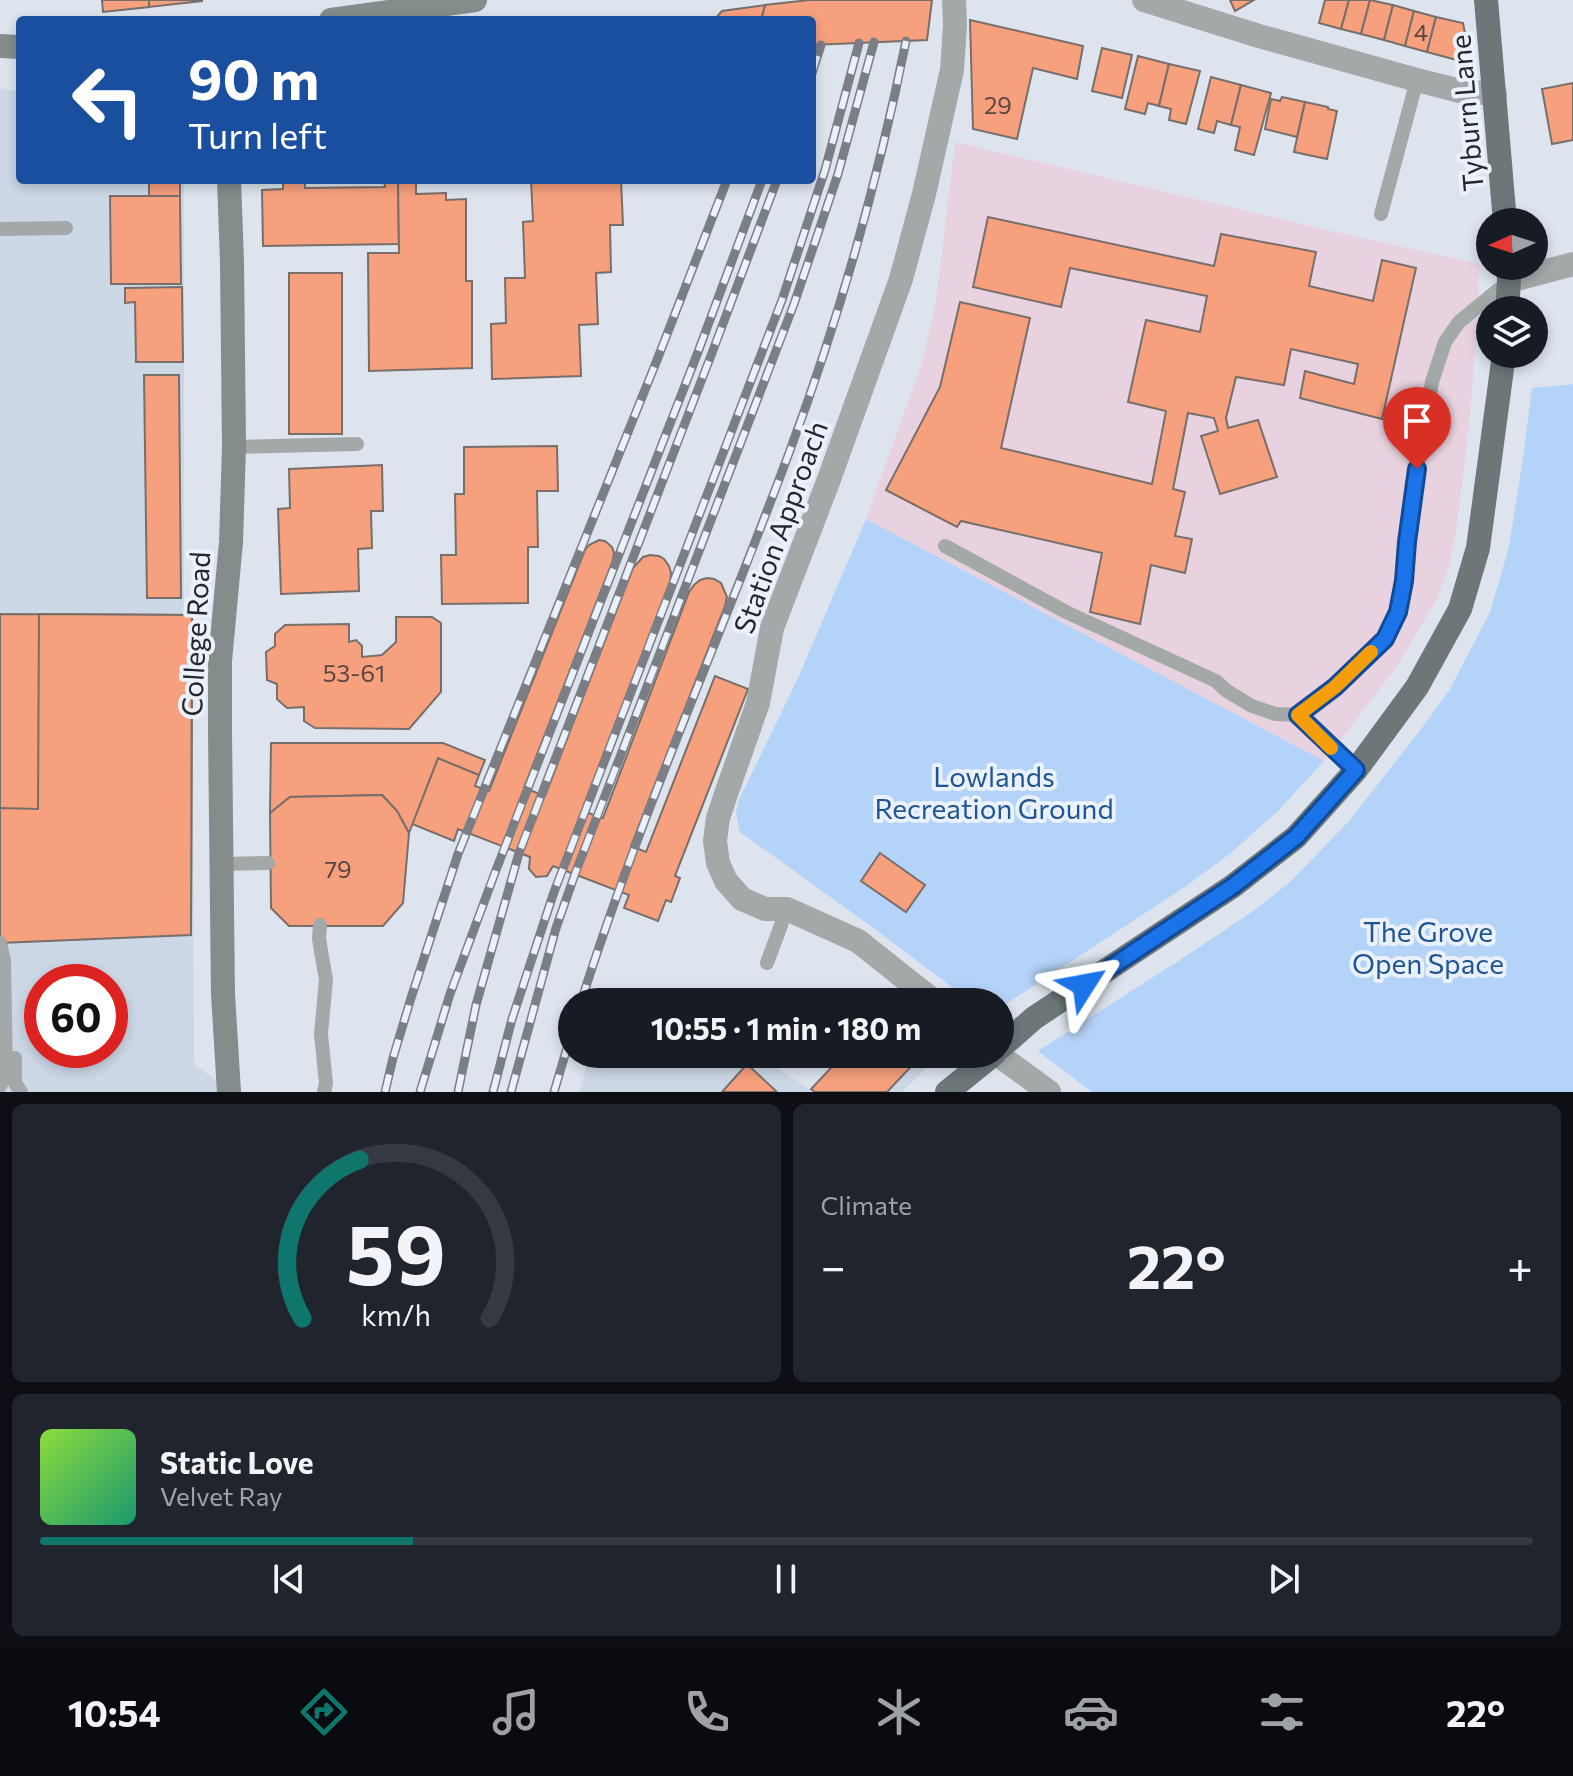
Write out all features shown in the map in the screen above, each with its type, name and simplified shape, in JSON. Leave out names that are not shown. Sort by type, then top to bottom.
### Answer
[{"type":"main road","points":[[360,16],[475,0]]},
{"type":"main road","name":"Tyburn Lane","points":[[1486,0],[1504,208]]},
{"type":"main road","name":"College Road","points":[[229,184],[234,447],[231,542],[220,661],[223,994],[229,1092]]},
{"type":"main road","points":[[1014,1036],[1034,1018],[1246,876],[1296,837],[1356,770],[1417,687],[1460,609],[1478,548],[1502,368]]},
{"type":"main road","points":[[947,1092],[977,1068]]},
{"type":"street","name":"Station Approach","points":[[917,988],[858,941],[787,909],[765,909],[742,899],[726,881],[718,863],[715,841],[718,818],[758,703],[772,628],[901,279],[949,81],[955,25],[954,0]]},
{"type":"street","points":[[1144,0],[1417,80],[1460,91],[1495,94]]},
{"type":"street","points":[[1548,268],[1573,264]]},
{"type":"street","points":[[1014,1067],[1049,1092]]},
{"type":"lane","points":[[1381,214],[1417,80]]},
{"type":"lane","points":[[0,229],[66,228]]},
{"type":"lane","points":[[945,546],[1066,612],[1216,681],[1252,706],[1275,714],[1298,715],[1335,687],[1385,639],[1398,612],[1432,382],[1445,342],[1459,322],[1502,280]]},
{"type":"lane","points":[[234,447],[357,444]]},
{"type":"lane","points":[[1298,715],[1356,770]]},
{"type":"lane","points":[[222,864],[268,863]]},
{"type":"lane","points":[[767,963],[787,909]]},
{"type":"lane","points":[[320,925],[319,939],[326,980],[321,1034],[326,1083],[324,1092]]},
{"type":"lane","points":[[0,943],[4,960],[6,1074],[0,1086]]},
{"type":"lane","points":[[0,968],[13,978],[15,1083],[21,1092]]},
{"type":"shaded area","points":[[0,88],[16,91],[16,184],[184,184],[184,603],[192,615],[194,1064],[221,1084],[222,1092],[0,1092]]},
{"type":"shaded area","points":[[955,142],[1476,263],[1478,296],[1476,296],[1476,344],[1469,424],[1449,567],[1437,599],[1396,668],[1324,761],[866,519],[922,363],[936,302]]},
{"type":"shaded area","points":[[586,1068],[777,1068],[814,1092],[579,1092]]},
{"type":"shaded area","points":[[840,1068],[925,1068],[902,1092],[816,1092]]},
{"type":"green space","name":"The Grove Open Space","points":[[1573,384],[1573,1092],[1092,1092],[1038,1051],[1183,958],[1290,882],[1349,821],[1450,689],[1490,612],[1509,547],[1532,388]]},
{"type":"green space","name":"Lowlands Recreation Ground","points":[[866,519],[1324,761],[1278,811],[1232,852],[1185,887],[1014,999],[1014,988],[953,988],[740,832],[736,813],[739,800],[798,678]]},
{"type":"building","points":[[102,0],[149,0],[149,7],[103,12]]},
{"type":"building","points":[[149,0],[202,0],[202,1],[149,7]]},
{"type":"building","points":[[809,0],[932,0],[927,40],[816,45],[816,16],[762,16],[765,5]]},
{"type":"building","points":[[1230,0],[1254,0],[1235,11]]},
{"type":"building","points":[[1325,0],[1349,0],[1341,29],[1319,23]]},
{"type":"building","points":[[1349,0],[1370,0],[1361,34],[1341,29]]},
{"type":"building","points":[[1370,0],[1393,5],[1384,40],[1361,34]]},
{"type":"building","points":[[765,5],[762,16],[718,16],[722,11]]},
{"type":"building","points":[[1393,5],[1414,11],[1405,46],[1384,40]]},
{"type":"building","points":[[1414,11],[1436,17],[1427,52],[1405,46]]},
{"type":"building","points":[[1436,17],[1463,23],[1467,43],[1464,62],[1427,52]]},
{"type":"building","points":[[970,20],[1083,46],[1077,79],[1033,68],[1017,139],[973,129]]},
{"type":"building","points":[[1102,48],[1132,55],[1122,98],[1092,91]]},
{"type":"building","points":[[1138,56],[1169,64],[1159,106],[1148,103],[1145,114],[1125,109]]},
{"type":"building","points":[[1169,64],[1200,71],[1186,124],[1169,120],[1171,109],[1159,106]]},
{"type":"building","points":[[1211,77],[1241,85],[1231,125],[1217,121],[1214,133],[1198,129]]},
{"type":"building","points":[[1573,83],[1573,140],[1552,144],[1542,89]]},
{"type":"building","points":[[1241,85],[1271,93],[1254,155],[1235,150],[1240,127],[1231,125]]},
{"type":"building","points":[[1282,97],[1305,102],[1297,137],[1265,129],[1271,99],[1280,101]]},
{"type":"building","points":[[1305,102],[1337,111],[1327,159],[1294,152]]},
{"type":"building","points":[[149,184],[180,184],[180,196],[149,196]]},
{"type":"building","points":[[283,184],[305,184],[305,188],[385,187],[385,184],[398,184],[399,244],[263,246],[262,190],[283,189]]},
{"type":"building","points":[[398,184],[416,184],[416,194],[446,193],[446,200],[466,199],[466,281],[472,281],[472,368],[369,371],[368,253],[399,253]]},
{"type":"building","points":[[531,184],[621,184],[623,225],[610,225],[611,272],[596,273],[598,324],[579,325],[581,376],[492,379],[491,324],[506,323],[505,278],[525,278],[523,222],[533,221]]},
{"type":"building","points":[[110,196],[180,196],[181,284],[111,284]]},
{"type":"building","points":[[988,217],[1214,266],[1221,234],[1316,252],[1309,286],[1373,301],[1382,260],[1416,268],[1382,419],[1300,398],[1305,371],[1354,384],[1358,364],[1291,349],[1284,385],[1236,377],[1226,418],[1228,428],[1258,420],[1277,477],[1220,494],[1201,436],[1218,431],[1214,418],[1188,413],[1173,489],[1185,492],[1175,536],[1192,539],[1185,573],[1151,565],[1140,624],[1090,612],[1102,553],[961,521],[957,527],[886,490],[940,387],[960,302],[1030,318],[1001,448],[1152,484],[1166,411],[1128,402],[1146,320],[1200,332],[1207,296],[1070,268],[1061,307],[973,287]]},
{"type":"building","points":[[289,273],[342,273],[342,434],[289,434]]},
{"type":"building","points":[[182,287],[183,362],[136,362],[135,302],[125,303],[125,288]]},
{"type":"building","points":[[144,375],[179,375],[181,598],[147,598]]},
{"type":"building","points":[[557,446],[558,491],[537,491],[538,547],[528,547],[528,603],[442,604],[441,555],[456,555],[455,494],[464,494],[464,447]]},
{"type":"building","points":[[382,465],[383,511],[371,511],[372,548],[358,549],[359,591],[281,594],[278,509],[290,508],[289,469]]},
{"type":"building","points":[[599,540],[612,547],[613,560],[524,788],[545,796],[633,568],[643,557],[650,555],[664,559],[671,573],[670,584],[582,811],[603,818],[689,592],[700,580],[714,579],[721,583],[727,597],[725,606],[631,846],[646,852],[715,676],[748,689],[675,876],[680,878],[671,902],[666,900],[658,921],[624,908],[629,895],[553,866],[547,876],[536,877],[529,869],[530,857],[458,829],[454,841],[412,824],[438,758],[479,775],[475,786],[489,791],[585,550]]},
{"type":"building","points":[[0,614],[192,615],[191,935],[17,935],[0,943]]},
{"type":"building","points":[[39,614],[192,615],[191,935],[0,943],[0,808],[38,809]]},
{"type":"building","points":[[396,617],[432,617],[441,623],[441,692],[409,729],[315,728],[304,721],[304,707],[287,708],[277,699],[277,684],[267,680],[266,652],[275,646],[275,634],[285,625],[349,624],[349,642],[356,640],[362,646],[362,657],[382,655],[396,642]]},
{"type":"building","points":[[271,743],[443,743],[485,760],[479,775],[438,758],[409,833],[397,811],[382,795],[290,797],[270,813]]},
{"type":"building","points":[[382,795],[397,811],[409,833],[403,903],[383,926],[289,926],[271,908],[270,813],[290,797]]},
{"type":"building","points":[[880,853],[925,885],[906,912],[861,881]]},
{"type":"building","points":[[743,1068],[751,1068],[777,1092],[722,1092]]},
{"type":"building","points":[[831,1068],[910,1068],[887,1092],[815,1092],[811,1089]]},
{"type":"railway","points":[[586,988],[629,863],[763,522],[824,352],[870,198],[906,41]]},
{"type":"railway","points":[[511,1092],[556,928],[794,304],[838,174],[874,42]]},
{"type":"railway","points":[[493,1092],[512,1019],[554,892],[782,300],[825,170],[859,43]]},
{"type":"railway","points":[[816,61],[821,45]]},
{"type":"railway","points":[[385,1092],[411,998],[458,854],[725,184]]},
{"type":"railway","points":[[420,1092],[450,994],[496,870],[761,184]]},
{"type":"railway","points":[[458,1092],[476,1005],[519,853],[775,184]]},
{"type":"railway","points":[[554,1092],[561,1068]]},
{"type":"slow traffic","points":[[1331,748],[1298,715],[1335,687],[1371,652]]},
{"type":"route","points":[[1084,985],[1233,886],[1296,837],[1356,770],[1298,715],[1335,687],[1385,639],[1398,612],[1404,581],[1417,469]]}]
